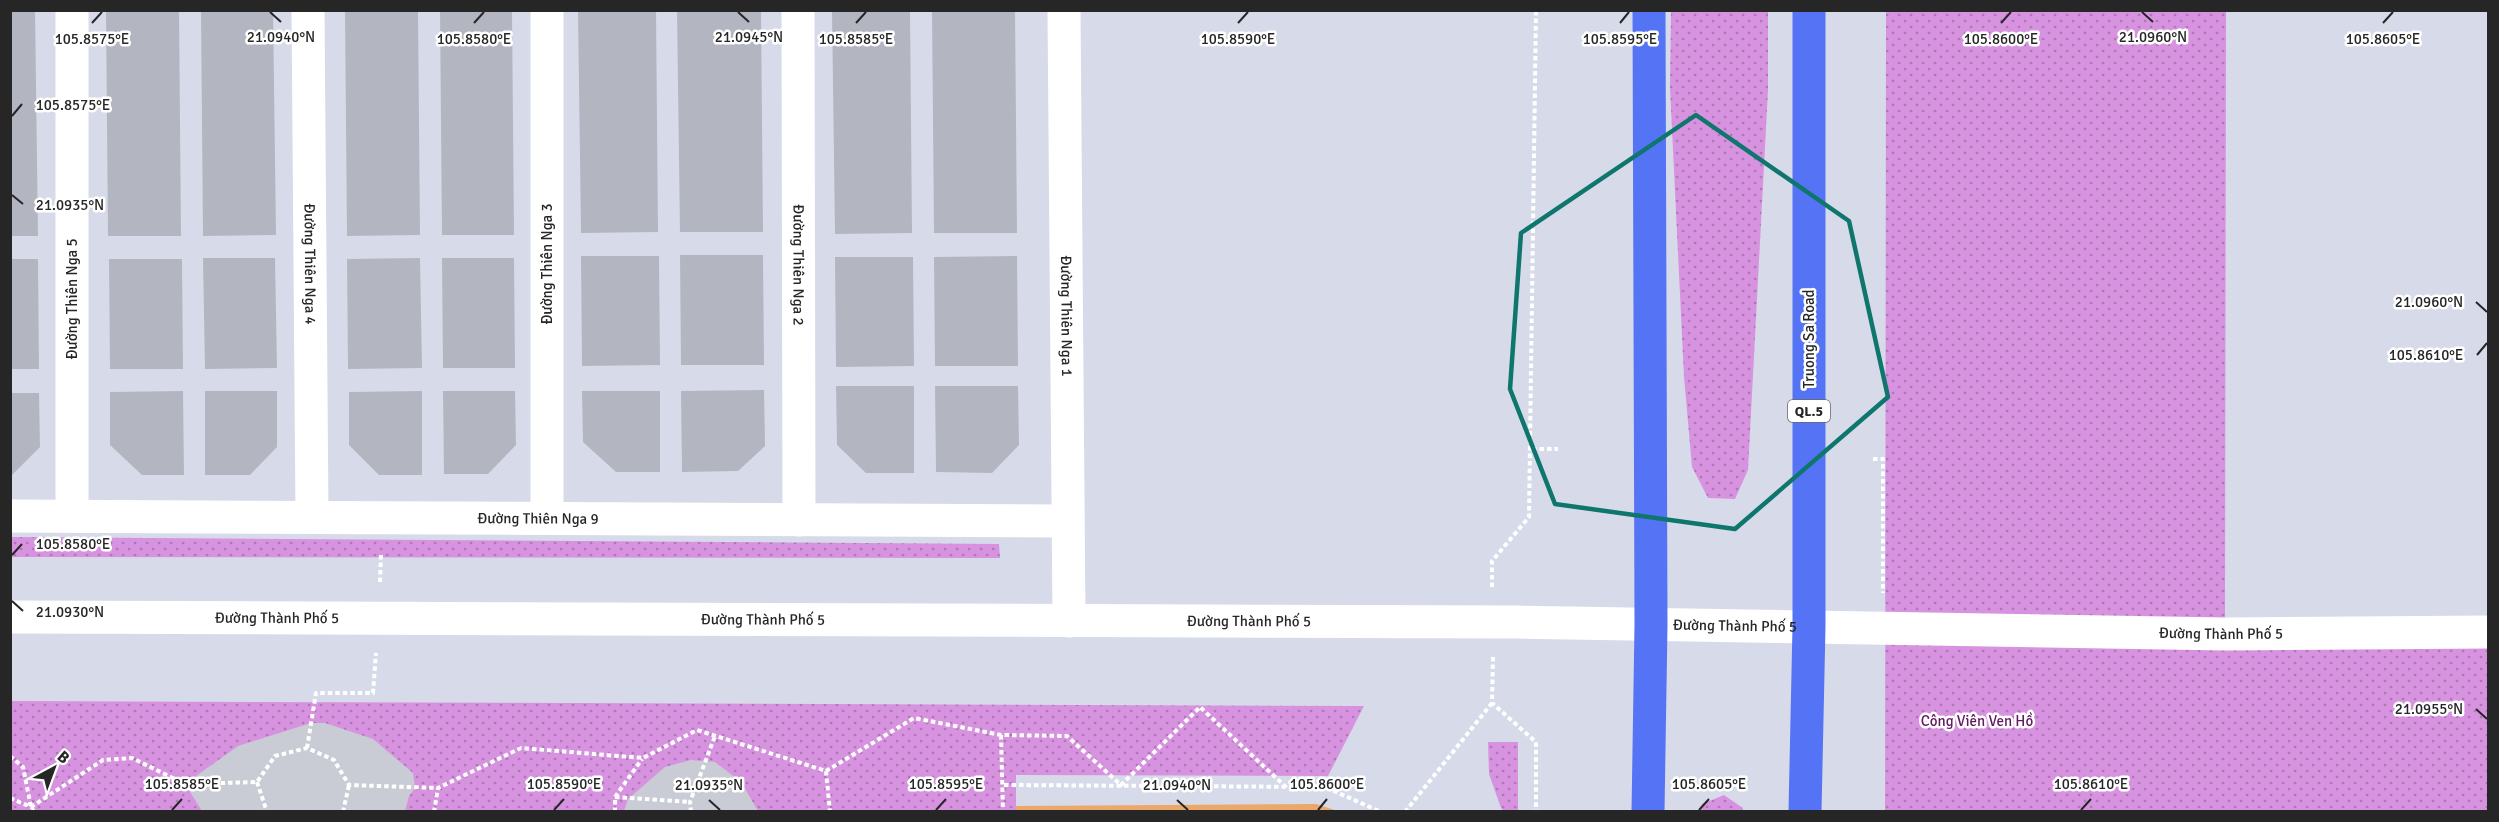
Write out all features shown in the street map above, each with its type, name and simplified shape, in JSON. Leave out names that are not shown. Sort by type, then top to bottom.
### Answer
[{"type":"highway","name":"Truong Sa Road","points":[[1804,812],[1809,626],[1809,10]]},
{"type":"highway","points":[[1645,19],[1651,625],[1648,812]]},
{"type":"street","name":"Đường Thiên Nga 5","points":[[72,10],[72,516]]},
{"type":"street","name":"Đường Thiên Nga 4","points":[[308,10],[312,517]]},
{"type":"street","name":"Đường Thiên Nga 3","points":[[547,10],[547,518]]},
{"type":"street","name":"Đường Thiên Nga 2","points":[[798,10],[799,520]]},
{"type":"street","name":"Đường Thiên Nga 1","points":[[1064,10],[1069,621]]},
{"type":"street","name":"Đường Thiên Nga 9","points":[[10,516],[1067,521]]},
{"type":"street","name":"Đường Thành Phố 5","points":[[10,617],[1493,622],[2225,634],[2488,632]]},
{"type":"path","points":[[1405,812],[1492,703],[1492,561],[1529,518],[1532,449],[1536,10]]},
{"type":"path","points":[[1532,449],[1558,449]]},
{"type":"path","points":[[1874,459],[1883,459],[1883,628]]},
{"type":"path","points":[[307,748],[316,693],[373,693]]},
{"type":"path","points":[[1492,703],[1536,742],[1536,812]]},
{"type":"path","points":[[1120,786],[1200,707],[1287,788]]},
{"type":"path","points":[[615,812],[615,797],[643,758],[697,730],[826,771],[914,718],[1001,735],[1067,736],[1120,786]]},
{"type":"path","points":[[1001,735],[1003,812]]},
{"type":"path","points":[[691,812],[690,802],[715,736]]},
{"type":"path","points":[[256,782],[275,756],[307,748],[334,760],[349,785],[343,812]]},
{"type":"path","points":[[349,785],[438,788],[521,748],[643,758]]},
{"type":"path","points":[[10,756],[23,767],[33,809]]},
{"type":"path","points":[[33,809],[103,760],[132,758],[185,784],[256,782]]},
{"type":"path","points":[[826,771],[831,812]]},
{"type":"path","points":[[256,782],[267,812]]},
{"type":"path","points":[[1004,785],[1325,788],[1381,812]]},
{"type":"path","points":[[434,812],[438,788]]},
{"type":"path","points":[[615,797],[690,802]]},
{"type":"path","points":[[10,798],[33,809]]},
{"type":"highlighted area","points":[[1696,115],[1849,221],[1888,397],[1735,529],[1555,504],[1510,389],[1521,233]]},
{"type":"green space","points":[[1671,11],[1768,11],[1768,90],[1748,470],[1735,499],[1708,498],[1692,467],[1684,377],[1670,88]]},
{"type":"green space","name":"Công Viên Ven Hồ","points":[[1886,11],[2226,11],[2225,633],[2488,632],[2488,811],[1885,812]]},
{"type":"green space","points":[[11,537],[999,544],[1000,558],[11,557]]},
{"type":"green space","points":[[11,701],[1364,706],[1328,776],[1016,775],[1016,811],[11,812]]},
{"type":"green space","points":[[1488,742],[1518,742],[1518,811],[1503,811],[1501,808],[1489,774]]},
{"type":"green space","points":[[1724,795],[1743,808],[1743,811],[1701,811],[1702,804]]},
{"type":"shaded area","points":[[311,723],[325,723],[373,739],[413,773],[415,788],[409,796],[405,811],[202,811],[185,784],[238,746]]},
{"type":"shaded area","points":[[691,760],[715,762],[741,782],[758,811],[624,811],[628,799],[665,767]]},
{"type":"shaded area","points":[[1316,804],[1338,811],[1016,811],[1016,806]]},
{"type":"building","points":[[10,10],[35,10],[38,236],[10,236]]},
{"type":"building","points":[[106,10],[179,10],[181,236],[108,236]]},
{"type":"building","points":[[201,10],[273,10],[276,235],[203,236]]},
{"type":"building","points":[[345,10],[418,10],[420,235],[347,236]]},
{"type":"building","points":[[440,10],[512,10],[514,235],[442,235]]},
{"type":"building","points":[[578,10],[656,10],[658,232],[581,233]]},
{"type":"building","points":[[677,10],[761,10],[763,232],[680,232]]},
{"type":"building","points":[[832,10],[910,10],[912,233],[835,234]]},
{"type":"building","points":[[932,10],[1015,10],[1017,233],[934,233]]},
{"type":"building","points":[[680,255],[763,255],[764,365],[681,365]]},
{"type":"building","points":[[581,256],[659,256],[660,365],[582,366]]},
{"type":"building","points":[[1017,256],[1018,366],[935,366],[934,257]]},
{"type":"building","points":[[835,257],[913,257],[914,366],[836,367]]},
{"type":"building","points":[[203,258],[275,258],[277,368],[205,369]]},
{"type":"building","points":[[420,258],[422,368],[348,369],[347,259]]},
{"type":"building","points":[[442,258],[514,258],[515,368],[443,368]]},
{"type":"building","points":[[10,259],[38,259],[39,369],[10,369]]},
{"type":"building","points":[[109,259],[182,259],[183,369],[110,369]]},
{"type":"building","points":[[836,386],[914,386],[914,473],[866,473],[837,445]]},
{"type":"building","points":[[935,386],[1018,386],[1019,445],[992,473],[936,472]]},
{"type":"building","points":[[764,390],[765,446],[738,471],[682,472],[681,391]]},
{"type":"building","points":[[183,391],[184,475],[142,475],[110,445],[110,392]]},
{"type":"building","points":[[205,391],[277,391],[277,447],[250,475],[205,475]]},
{"type":"building","points":[[422,391],[422,475],[379,475],[349,445],[349,392]]},
{"type":"building","points":[[443,391],[515,391],[516,445],[488,474],[444,474]]},
{"type":"building","points":[[582,391],[660,391],[660,472],[616,472],[583,442]]},
{"type":"building","points":[[10,393],[39,393],[40,447],[10,477]]}]
